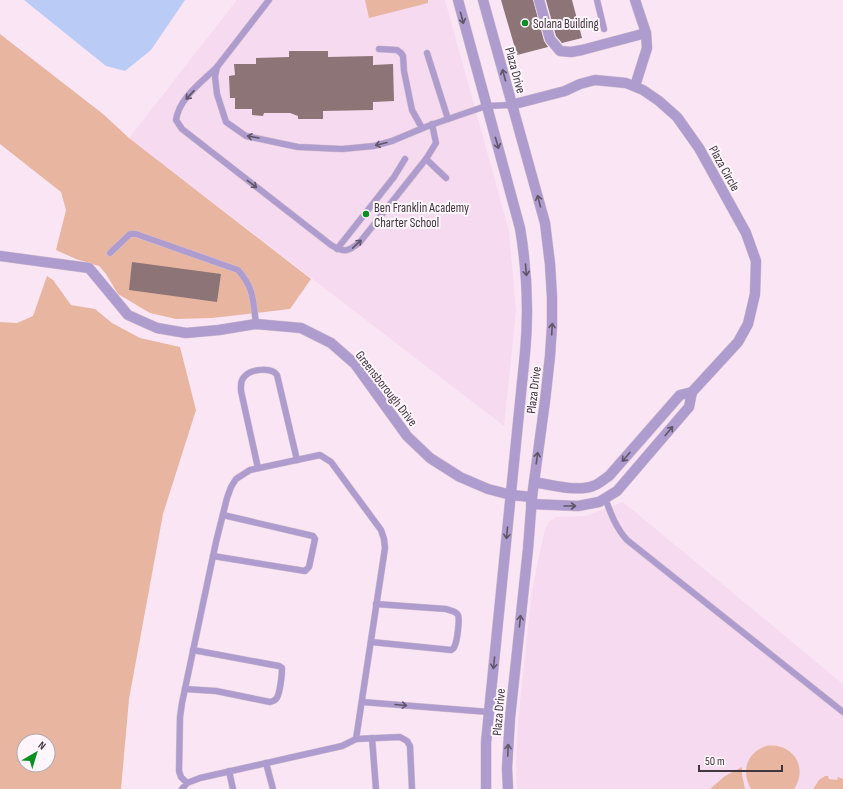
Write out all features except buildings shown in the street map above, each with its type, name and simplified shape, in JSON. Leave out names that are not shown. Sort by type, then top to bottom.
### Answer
[{"type":"street","name":"Plaza Drive","points":[[458,0],[520,228],[527,283],[528,325],[489,712],[486,789]]},
{"type":"street","name":"Plaza Drive","points":[[484,0],[511,104],[545,223],[552,282],[553,318],[550,356],[546,401],[531,500],[527,557],[510,718],[507,760],[508,789]]},
{"type":"street","points":[[539,0],[550,39],[560,51],[571,52],[582,50],[646,33]]},
{"type":"street","points":[[635,0],[646,33],[647,48],[635,86]]},
{"type":"street","name":"Plaza Circle","points":[[511,104],[565,91],[580,84],[595,80],[626,83],[635,86],[659,101],[677,117],[699,148],[746,233],[756,261],[755,294],[748,324],[738,342],[692,392],[689,407],[617,491],[599,502],[578,506],[531,500]]},
{"type":"street","name":"Greensborough Drive","points":[[1,255],[89,268],[128,315],[157,328],[186,333],[219,330],[256,324],[301,328],[331,343],[355,364],[407,436],[430,458],[444,468],[474,484],[531,500]]},
{"type":"street","name":"Plaza Circle","points":[[534,482],[573,488],[593,487],[609,476],[680,395],[692,392]]},
{"type":"lane","points":[[269,0],[217,67],[193,91],[179,108],[176,120],[182,129],[337,249],[348,251],[360,242],[426,159],[436,143],[432,124]]},
{"type":"lane","points":[[597,0],[604,29]]},
{"type":"lane","points":[[379,49],[397,50],[403,56],[404,71],[412,110],[420,129]]},
{"type":"lane","points":[[427,52],[448,119]]},
{"type":"lane","points":[[217,67],[215,77],[217,94],[226,122],[246,136],[298,147],[335,149],[374,146],[392,141],[432,124],[486,106],[511,104]]},
{"type":"lane","points":[[337,249],[394,176],[404,159]]},
{"type":"lane","points":[[426,159],[446,178]]},
{"type":"lane","points":[[110,253],[130,234],[136,234],[238,270],[246,279],[252,292],[256,324]]},
{"type":"lane","points":[[258,468],[240,385],[248,373],[268,370],[275,372],[277,375],[297,460]]},
{"type":"lane","points":[[187,783],[179,771],[180,717],[185,689],[213,556],[229,492],[236,479],[250,470],[320,456],[331,462],[381,530],[385,548],[356,739]]},
{"type":"lane","points":[[605,498],[614,522],[627,540],[843,712]]},
{"type":"lane","points":[[213,556],[305,571],[310,567],[315,539],[313,536],[223,515]]},
{"type":"lane","points":[[371,642],[451,650],[456,644],[459,618],[453,611],[446,609],[376,604]]},
{"type":"lane","points":[[185,689],[216,691],[270,702],[274,701],[277,697],[282,672],[282,668],[279,666],[194,650]]},
{"type":"lane","points":[[362,702],[489,712]]},
{"type":"lane","points":[[182,789],[187,783],[200,778],[342,746],[356,739],[372,738],[400,738],[407,741],[410,746],[412,789]]},
{"type":"lane","points":[[372,738],[376,789]]},
{"type":"lane","points":[[266,763],[273,789]]},
{"type":"lane","points":[[229,771],[233,789]]},
{"type":"shaded area","name":"Ben Franklin Academy Charter School","points":[[237,0],[445,0],[509,231],[516,311],[504,426],[129,138]]},
{"type":"shaded area","points":[[365,0],[428,0],[428,3],[369,18]]},
{"type":"shaded area","points":[[0,34],[103,114],[129,138],[311,279],[290,309],[212,318],[176,319],[150,313],[118,294],[106,274],[99,266],[76,259],[56,250],[66,210],[61,192],[0,144]]},
{"type":"shaded area","points":[[47,276],[53,280],[71,305],[95,309],[112,323],[140,338],[180,347],[196,410],[163,514],[129,699],[121,789],[0,789],[0,322],[17,323],[33,316]]},
{"type":"shaded area","points":[[623,502],[843,684],[843,789],[517,789],[516,763],[518,722],[532,590],[545,529],[549,522],[556,517],[586,516]]},
{"type":"shaded area","points":[[766,746],[783,748],[790,752],[795,758],[799,765],[800,772],[794,789],[751,789],[746,776],[747,764],[754,753]]},
{"type":"shaded area","points":[[742,767],[745,789],[710,789],[725,776]]},
{"type":"shaded area","points":[[825,776],[828,776],[829,779],[837,780],[838,777],[843,779],[843,789],[813,789],[819,780]]},
{"type":"water","points":[[24,0],[185,0],[151,50],[125,71],[106,66]]},
{"type":"place","name":"Solana Building","points":[[525,23]]},
{"type":"place","name":"Ben Franklin Academy Charter School","points":[[366,214]]}]
